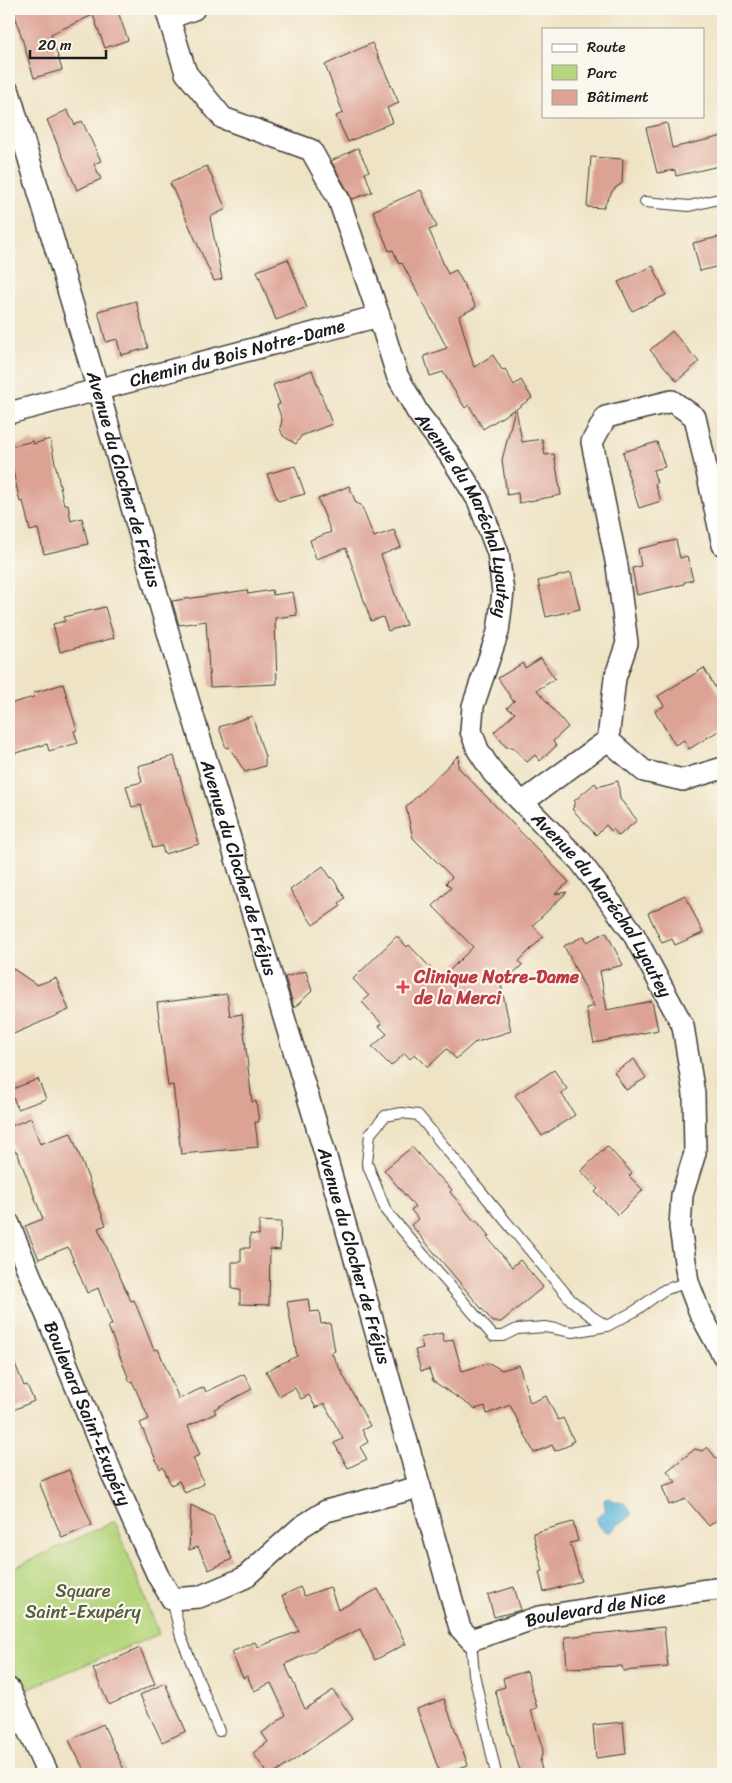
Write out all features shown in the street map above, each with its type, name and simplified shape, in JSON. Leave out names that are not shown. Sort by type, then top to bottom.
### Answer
[{"type":"street","points":[[167,14],[194,9]]},
{"type":"street","name":"Avenue du Maréchal Lyautey","points":[[167,14],[186,73],[223,118],[311,150],[339,200],[379,316],[397,376],[418,413],[449,454],[478,500],[498,553],[503,592],[498,632],[473,706],[471,731],[478,750],[493,773],[580,861],[633,934],[684,1026],[694,1094],[695,1153],[682,1195],[680,1227],[688,1282],[700,1313],[723,1355]]},
{"type":"street","name":"Avenue du Clocher de Fréjus","points":[[9,92],[177,663],[327,1160],[460,1628],[471,1640]]},
{"type":"street","name":"Chemin du Bois Notre-Dame","points":[[9,413],[379,316]]},
{"type":"street","points":[[523,802],[608,740],[615,678],[627,642],[617,566],[592,442],[606,417],[672,401],[696,417],[723,545]]},
{"type":"street","points":[[608,740],[644,771],[683,780],[723,768]]},
{"type":"street","name":"Boulevard Saint-Exupéry","points":[[9,1224],[115,1481],[158,1576],[172,1599]]},
{"type":"street","points":[[172,1599],[199,1597],[244,1578],[301,1527],[326,1511],[420,1487]]},
{"type":"street","name":"Boulevard de Nice","points":[[471,1640],[539,1617],[700,1591],[716,1589],[723,1591]]},
{"type":"street","points":[[9,1689],[48,1774]]},
{"type":"lane","points":[[646,202],[689,206],[723,198]]},
{"type":"lane","points":[[607,1326],[571,1300],[418,1115],[402,1113],[385,1116],[370,1134],[367,1163],[386,1211],[493,1336],[502,1336],[517,1329],[545,1328],[573,1332],[607,1326],[635,1311],[664,1290],[688,1282]]},
{"type":"lane","name":"Boulevard Saint-Exupéry","points":[[172,1599],[181,1637],[219,1731]]},
{"type":"lane","points":[[471,1640],[474,1674],[496,1774]]},
{"type":"green space","name":"Square Saint-Exupéry","points":[[115,1521],[159,1634],[24,1690],[9,1656],[9,1570]]},
{"type":"water","points":[[607,1498],[624,1503],[629,1508],[631,1514],[609,1532],[600,1527],[597,1517],[605,1511],[604,1500]]},
{"type":"building","points":[[13,9],[117,9],[128,40],[105,48],[93,15],[51,34],[62,70],[34,78]]},
{"type":"building","points":[[372,43],[399,103],[387,108],[393,122],[348,142],[336,116],[343,113],[325,65]]},
{"type":"building","points":[[67,110],[75,125],[82,121],[101,161],[94,164],[101,179],[77,190],[47,120]]},
{"type":"building","points":[[667,123],[672,148],[723,136],[723,165],[676,176],[675,170],[657,173],[646,128]]},
{"type":"building","points":[[358,148],[369,171],[365,173],[372,192],[352,199],[331,161]]},
{"type":"building","points":[[591,157],[623,159],[622,183],[613,190],[603,208],[587,207]]},
{"type":"building","points":[[207,166],[226,209],[210,217],[222,279],[214,281],[170,183]]},
{"type":"building","points":[[421,190],[437,227],[429,230],[448,274],[456,270],[476,307],[459,316],[474,367],[493,355],[502,370],[505,369],[514,385],[521,380],[532,398],[516,409],[522,442],[542,439],[545,455],[554,454],[561,495],[519,503],[518,493],[507,495],[502,460],[515,409],[483,429],[469,405],[465,408],[443,372],[430,376],[424,356],[447,348],[402,263],[399,264],[393,250],[389,251],[373,211]]},
{"type":"building","points":[[723,236],[723,265],[700,271],[693,243]]},
{"type":"building","points":[[288,259],[307,308],[276,320],[257,271]]},
{"type":"building","points":[[653,266],[666,295],[632,311],[618,282]]},
{"type":"building","points":[[136,301],[148,348],[121,355],[117,339],[106,342],[98,311]]},
{"type":"building","points":[[672,331],[699,362],[677,381],[650,350]]},
{"type":"building","points":[[312,370],[332,424],[301,436],[296,444],[283,436],[280,428],[282,420],[277,405],[280,404],[273,385]]},
{"type":"building","points":[[50,439],[64,505],[68,504],[71,521],[82,518],[88,544],[44,554],[38,529],[30,531],[23,501],[20,502],[9,447],[33,441],[33,444]]},
{"type":"building","points":[[657,442],[665,467],[653,470],[657,483],[655,484],[661,501],[639,508],[623,452]]},
{"type":"building","points":[[295,466],[305,494],[278,501],[267,474]]},
{"type":"building","points":[[349,486],[356,503],[361,505],[374,537],[394,530],[401,547],[381,555],[406,625],[388,631],[383,617],[371,621],[346,548],[316,559],[310,540],[331,532],[318,499]]},
{"type":"building","points":[[676,540],[680,558],[687,556],[693,580],[684,582],[684,584],[637,595],[632,568],[641,566],[638,549]]},
{"type":"building","points":[[571,573],[580,609],[546,617],[538,581]]},
{"type":"building","points":[[247,590],[248,594],[272,590],[273,595],[293,592],[297,615],[275,618],[277,684],[210,687],[206,621],[179,625],[172,601]]},
{"type":"building","points":[[105,607],[114,638],[60,652],[53,624],[65,621],[64,617]]},
{"type":"building","points":[[541,658],[555,679],[537,690],[568,727],[553,741],[556,746],[540,761],[535,755],[527,762],[513,747],[506,747],[494,732],[515,713],[507,708],[515,700],[513,701],[498,678],[523,663],[525,668]]},
{"type":"building","points":[[704,668],[723,701],[723,728],[689,749],[684,740],[675,745],[655,711],[664,706],[658,696]]},
{"type":"building","points":[[63,684],[77,730],[74,731],[78,743],[49,751],[47,744],[9,755],[9,704],[34,697],[33,693]]},
{"type":"building","points":[[252,716],[265,757],[265,766],[245,772],[229,747],[226,748],[219,727]]},
{"type":"building","points":[[459,755],[458,767],[569,882],[555,894],[567,892],[533,925],[543,937],[519,961],[522,965],[501,985],[511,1031],[474,1043],[456,1059],[447,1049],[428,1067],[415,1054],[410,1059],[405,1053],[391,1066],[372,1047],[387,1034],[379,1026],[382,1024],[362,1002],[369,996],[353,979],[397,936],[407,947],[409,945],[441,979],[473,947],[433,906],[451,888],[446,883],[452,877],[413,838],[406,807]]},
{"type":"building","points":[[174,756],[199,844],[164,854],[162,846],[153,848],[141,805],[132,807],[126,786],[142,782],[138,766]]},
{"type":"building","points":[[618,781],[620,799],[637,820],[619,836],[606,825],[596,835],[572,809],[576,803],[574,801],[595,783],[598,787]]},
{"type":"building","points":[[323,866],[345,898],[339,903],[341,906],[313,925],[290,890]]},
{"type":"building","points":[[685,895],[703,933],[675,945],[672,939],[662,943],[648,913]]},
{"type":"building","points":[[606,932],[623,965],[600,971],[607,1010],[652,1001],[658,1030],[594,1043],[586,1008],[594,1006],[564,946],[584,936],[587,942]]},
{"type":"building","points":[[9,966],[37,985],[56,978],[69,1010],[9,1036]]},
{"type":"building","points":[[306,971],[312,991],[294,1008],[285,977]]},
{"type":"building","points":[[227,994],[230,1016],[242,1014],[252,1102],[256,1101],[259,1122],[255,1122],[258,1147],[181,1154],[173,1085],[168,1086],[157,1003]]},
{"type":"building","points":[[634,1059],[646,1078],[626,1090],[614,1072]]},
{"type":"building","points":[[554,1070],[567,1089],[561,1093],[575,1115],[542,1136],[515,1095]]},
{"type":"building","points":[[38,1079],[46,1099],[18,1109],[10,1090]]},
{"type":"building","points":[[31,1118],[40,1144],[71,1133],[106,1225],[98,1228],[131,1301],[134,1300],[154,1350],[158,1349],[179,1399],[204,1387],[206,1392],[244,1374],[252,1389],[214,1409],[216,1413],[188,1426],[200,1455],[193,1458],[204,1484],[185,1493],[179,1481],[171,1485],[163,1467],[160,1469],[140,1423],[149,1419],[132,1381],[130,1382],[108,1326],[112,1325],[98,1288],[87,1293],[68,1247],[39,1259],[25,1226],[43,1219],[9,1136],[9,1127]]},
{"type":"building","points":[[607,1146],[632,1173],[629,1176],[643,1190],[618,1215],[595,1192],[598,1189],[581,1171]]},
{"type":"building","points":[[412,1147],[452,1190],[450,1192],[475,1222],[476,1220],[489,1236],[487,1237],[512,1267],[520,1260],[543,1287],[501,1322],[493,1322],[411,1225],[418,1219],[411,1210],[415,1207],[384,1170]]},
{"type":"building","points":[[259,1221],[281,1222],[280,1250],[270,1249],[269,1305],[240,1304],[240,1290],[232,1289],[232,1262],[241,1262],[241,1248],[250,1248],[250,1234],[259,1235]]},
{"type":"building","points":[[308,1299],[310,1312],[319,1311],[321,1324],[330,1323],[335,1351],[331,1352],[370,1426],[362,1430],[368,1442],[360,1447],[367,1459],[348,1468],[334,1443],[343,1439],[324,1403],[316,1408],[309,1395],[301,1399],[295,1388],[279,1396],[266,1371],[297,1356],[287,1302]]},
{"type":"building","points":[[442,1333],[444,1342],[453,1339],[462,1371],[489,1363],[502,1370],[519,1365],[530,1403],[546,1396],[558,1420],[563,1418],[574,1441],[571,1442],[572,1444],[555,1451],[552,1445],[534,1453],[510,1405],[487,1414],[485,1406],[475,1409],[433,1381],[429,1369],[421,1371],[415,1350],[423,1348],[420,1338]]},
{"type":"building","points":[[9,1349],[24,1386],[27,1385],[34,1401],[9,1412]]},
{"type":"building","points":[[707,1447],[723,1466],[723,1515],[709,1526],[686,1499],[669,1505],[662,1486],[676,1482],[667,1471],[695,1449],[702,1451]]},
{"type":"building","points":[[69,1470],[92,1525],[62,1538],[39,1482]]},
{"type":"building","points":[[191,1505],[213,1516],[232,1559],[209,1570],[198,1547],[189,1550]]},
{"type":"building","points":[[573,1522],[578,1541],[570,1543],[581,1581],[544,1592],[539,1572],[543,1571],[533,1533]]},
{"type":"building","points":[[300,1587],[304,1596],[330,1587],[338,1610],[378,1589],[406,1644],[375,1660],[360,1629],[285,1664],[305,1709],[333,1690],[353,1719],[274,1774],[268,1774],[253,1753],[268,1742],[262,1733],[286,1715],[271,1683],[254,1691],[247,1676],[243,1678],[231,1652],[255,1642],[258,1647],[299,1631],[282,1596]]},
{"type":"building","points":[[514,1587],[521,1610],[494,1617],[488,1595]]},
{"type":"building","points":[[664,1627],[668,1667],[623,1671],[622,1666],[567,1668],[565,1637]]},
{"type":"building","points":[[140,1648],[155,1684],[109,1705],[93,1669]]},
{"type":"building","points":[[527,1671],[537,1708],[531,1710],[543,1750],[540,1762],[543,1774],[521,1774],[495,1690],[505,1687],[503,1678]]},
{"type":"building","points":[[165,1683],[186,1731],[162,1742],[140,1695]]},
{"type":"building","points":[[444,1699],[468,1765],[440,1774],[417,1709]]},
{"type":"building","points":[[623,1722],[626,1754],[596,1758],[593,1725]]},
{"type":"building","points":[[103,1724],[126,1774],[86,1774],[69,1740]]},
{"type":"place","name":"Clinique Notre-Dame de la Merci","points":[[403,987]]}]
